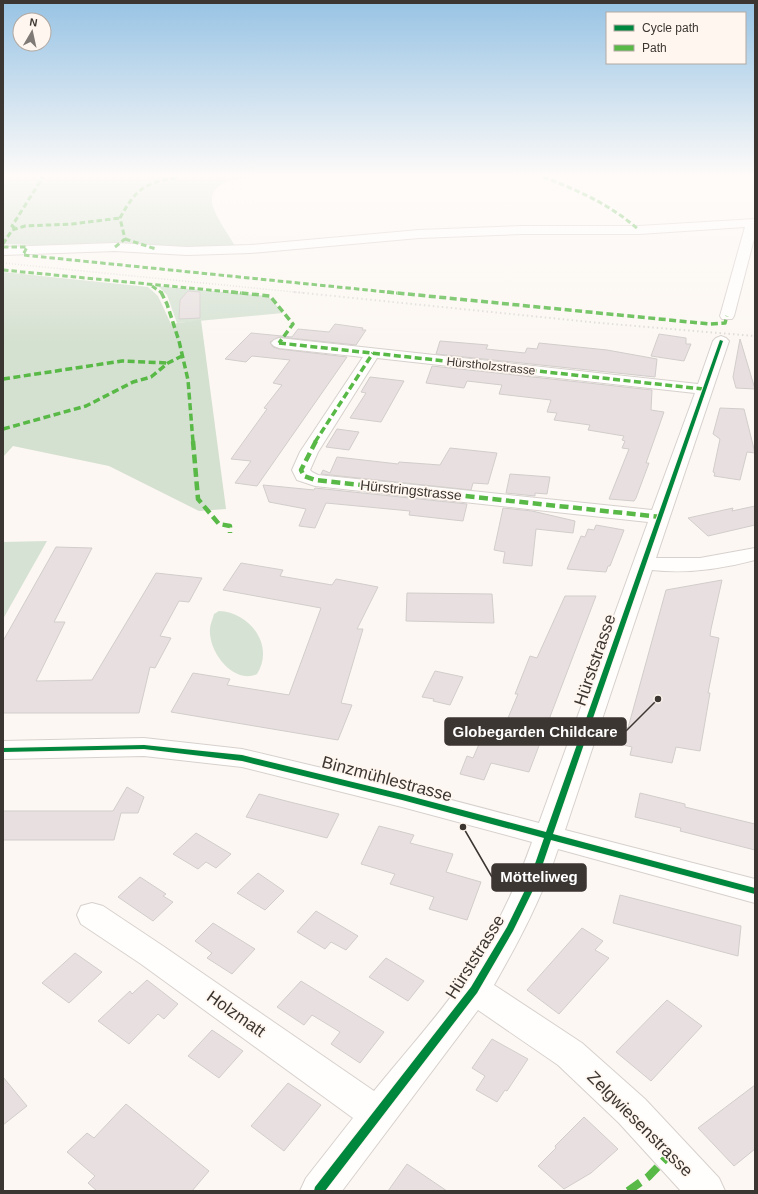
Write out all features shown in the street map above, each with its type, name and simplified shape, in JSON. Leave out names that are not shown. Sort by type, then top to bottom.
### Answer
[{"type":"street","points":[[3,251],[115,247],[188,251],[452,233]]},
{"type":"street","points":[[727,316],[750,233]]},
{"type":"street","name":"Hürststrasse","points":[[319,1191],[474,990],[510,929],[532,884],[634,589],[645,563],[721,341]]},
{"type":"street","name":"Hürstholzstrasse","points":[[278,343],[704,389]]},
{"type":"street","name":"Hürstringstrasse","points":[[372,354],[309,452],[301,470],[304,476],[315,480],[661,517]]},
{"type":"street","points":[[645,563],[668,566],[698,566],[755,554]]},
{"type":"street","name":"Binzmühlestrasse","points":[[3,750],[144,747],[235,757],[331,778],[755,891]]},
{"type":"street","name":"Holzmatt","points":[[92,915],[152,954],[378,1114]]},
{"type":"street","name":"Zelgwiesenstrasse","points":[[474,990],[570,1054],[632,1111],[706,1191]]},
{"type":"green space","points":[[3,233],[227,233],[236,248],[35,247],[34,245],[3,244]]},
{"type":"green space","points":[[3,272],[148,287],[158,296],[171,324],[201,320],[226,509],[199,511],[109,466],[13,446],[3,457]]},
{"type":"green space","points":[[158,286],[268,296],[283,313],[177,323],[167,295]]},
{"type":"green space","points":[[47,541],[3,619],[3,542]]},
{"type":"green space","points":[[219,611],[241,617],[256,632],[261,642],[263,652],[262,663],[257,674],[248,676],[239,675],[224,664],[218,656],[210,638],[210,625],[214,614]]},
{"type":"building","points":[[188,291],[200,292],[200,318],[179,319],[180,300]]},
{"type":"building","points":[[335,324],[363,328],[362,330],[366,330],[356,345],[279,337],[270,342],[273,347],[279,349],[347,357],[257,486],[235,483],[251,461],[231,459],[267,409],[264,408],[282,385],[273,383],[290,360],[252,356],[246,362],[225,359],[251,333],[292,337],[298,329],[329,332]]},
{"type":"building","points":[[659,334],[686,338],[686,344],[691,344],[684,361],[651,356]]},
{"type":"building","points":[[740,339],[755,389],[736,388],[733,377]]},
{"type":"building","points":[[440,341],[488,345],[486,349],[525,353],[527,348],[537,349],[539,343],[607,350],[657,359],[655,377],[436,354]]},
{"type":"building","points":[[432,366],[652,390],[651,410],[664,412],[646,463],[649,463],[636,498],[634,501],[609,499],[629,449],[622,448],[625,441],[622,440],[624,436],[588,430],[590,425],[554,420],[557,413],[547,412],[551,400],[499,394],[502,385],[467,381],[464,388],[426,383]]},
{"type":"building","points":[[370,377],[404,381],[381,422],[350,418],[366,393],[361,392]]},
{"type":"building","points":[[720,408],[744,409],[755,453],[747,452],[740,480],[714,476],[715,473],[713,472],[720,439],[713,434]]},
{"type":"building","points":[[337,429],[359,432],[349,450],[326,447]]},
{"type":"building","points":[[450,448],[497,453],[488,484],[473,483],[471,490],[321,474],[323,470],[330,473],[337,457],[398,464],[399,462],[440,465]]},
{"type":"building","points":[[510,474],[550,477],[547,494],[535,493],[535,496],[506,493]]},
{"type":"building","points":[[263,485],[314,490],[315,488],[467,504],[463,521],[409,515],[410,511],[326,503],[315,528],[299,526],[306,509],[269,502]]},
{"type":"building","points":[[755,506],[755,525],[708,536],[688,518],[733,508],[732,511]]},
{"type":"building","points":[[503,508],[532,511],[575,521],[573,533],[536,529],[532,566],[503,563],[505,552],[494,550]]},
{"type":"building","points":[[596,525],[624,530],[610,566],[608,566],[606,572],[567,569],[581,536],[585,537],[588,529],[594,530]]},
{"type":"building","points":[[56,547],[92,548],[54,622],[65,622],[36,681],[92,680],[156,573],[202,578],[189,602],[179,601],[160,636],[171,638],[155,668],[150,667],[139,713],[3,713],[3,641]]},
{"type":"building","points":[[241,563],[283,570],[280,576],[332,585],[336,579],[378,587],[357,629],[363,629],[341,703],[352,705],[338,740],[171,712],[193,673],[230,679],[227,685],[289,695],[321,608],[223,590]]},
{"type":"building","points":[[722,580],[710,636],[719,638],[708,693],[710,693],[700,751],[676,747],[672,763],[630,755],[632,747],[619,744],[625,727],[628,728],[666,590]]},
{"type":"building","points":[[407,593],[492,594],[494,623],[406,621]]},
{"type":"building","points":[[565,596],[596,596],[529,772],[491,763],[484,780],[460,774],[467,756],[473,758],[487,726],[503,730],[518,694],[515,694],[530,656],[537,658]]},
{"type":"building","points":[[435,671],[463,677],[450,705],[433,701],[434,699],[422,697]]},
{"type":"building","points":[[127,787],[144,797],[138,813],[121,813],[114,840],[3,840],[3,811],[113,811]]},
{"type":"building","points":[[640,793],[685,804],[685,807],[755,824],[755,850],[680,831],[681,828],[635,817]]},
{"type":"building","points":[[259,794],[339,814],[327,838],[246,817]]},
{"type":"building","points":[[379,826],[414,835],[410,843],[453,854],[446,872],[481,882],[467,920],[429,909],[434,897],[390,884],[395,874],[361,864]]},
{"type":"building","points":[[196,833],[231,854],[216,868],[206,862],[198,869],[173,854]]},
{"type":"building","points":[[258,873],[284,891],[265,910],[237,893]]},
{"type":"building","points":[[140,877],[166,894],[163,896],[173,902],[153,921],[118,897]]},
{"type":"building","points":[[620,895],[741,926],[738,956],[613,923]]},
{"type":"building","points":[[316,911],[358,936],[346,950],[331,942],[325,949],[297,932]]},
{"type":"building","points":[[213,923],[255,949],[232,974],[207,958],[212,953],[195,941]]},
{"type":"building","points":[[582,928],[603,941],[595,950],[609,958],[559,1014],[527,990]]},
{"type":"building","points":[[75,953],[102,972],[69,1003],[42,983]]},
{"type":"building","points":[[386,958],[424,981],[408,1001],[369,977]]},
{"type":"building","points":[[147,980],[178,1004],[164,1019],[158,1014],[129,1044],[98,1021],[130,991],[132,994]]},
{"type":"building","points":[[301,981],[384,1032],[360,1063],[331,1044],[340,1032],[312,1015],[304,1025],[277,1007]]},
{"type":"building","points":[[667,1000],[702,1026],[651,1081],[616,1052]]},
{"type":"building","points":[[212,1030],[243,1051],[219,1078],[188,1056]]},
{"type":"building","points":[[492,1039],[528,1059],[507,1091],[505,1090],[497,1102],[476,1090],[485,1076],[472,1068]]},
{"type":"building","points":[[3,1077],[27,1106],[3,1125]]},
{"type":"building","points":[[288,1083],[321,1105],[284,1151],[251,1126]]},
{"type":"building","points":[[755,1085],[755,1149],[734,1166],[698,1128]]},
{"type":"building","points":[[126,1104],[209,1171],[192,1191],[97,1191],[88,1183],[95,1176],[67,1152],[87,1133],[94,1138]]},
{"type":"building","points":[[584,1117],[618,1149],[591,1173],[564,1189],[538,1166],[556,1148],[555,1146]]},
{"type":"building","points":[[407,1164],[447,1191],[388,1191]]},
{"type":"railway","points":[[3,263],[296,292]]},
{"type":"railway","points":[[296,292],[304,293]]},
{"type":"railway","points":[[296,292],[600,323],[755,336]]},
{"type":"marked path","points":[[3,244],[10,233]]},
{"type":"marked path","points":[[115,247],[125,239],[124,233]]},
{"type":"marked path","points":[[125,239],[156,249]]},
{"type":"marked path","points":[[3,247],[27,247],[23,255],[639,318],[710,324],[725,323],[727,316]]},
{"type":"marked path","points":[[3,270],[270,296],[293,324],[279,343]]},
{"type":"marked path","points":[[152,286],[162,293],[167,304],[179,341],[188,380],[198,499],[219,524],[230,526],[230,533]]},
{"type":"marked path","points":[[279,343],[703,389]]},
{"type":"marked path","points":[[373,353],[309,452],[301,470],[304,476],[315,480],[661,517]]},
{"type":"marked path","points":[[3,429],[19,426],[86,406],[133,382],[151,377],[168,363],[182,356]]},
{"type":"marked path","points":[[3,379],[122,361],[168,363]]},
{"type":"marked path","points":[[628,1191],[648,1177],[671,1153]]},
{"type":"cycle path","points":[[319,1191],[474,990],[510,929],[532,884],[721,341]]},
{"type":"cycle path","points":[[3,750],[144,747],[242,758],[402,797],[755,891]]},
{"type":"place","name":"Globegarden Childcare","points":[[658,699]]},
{"type":"place","name":"Mötteliweg","points":[[463,827]]}]
